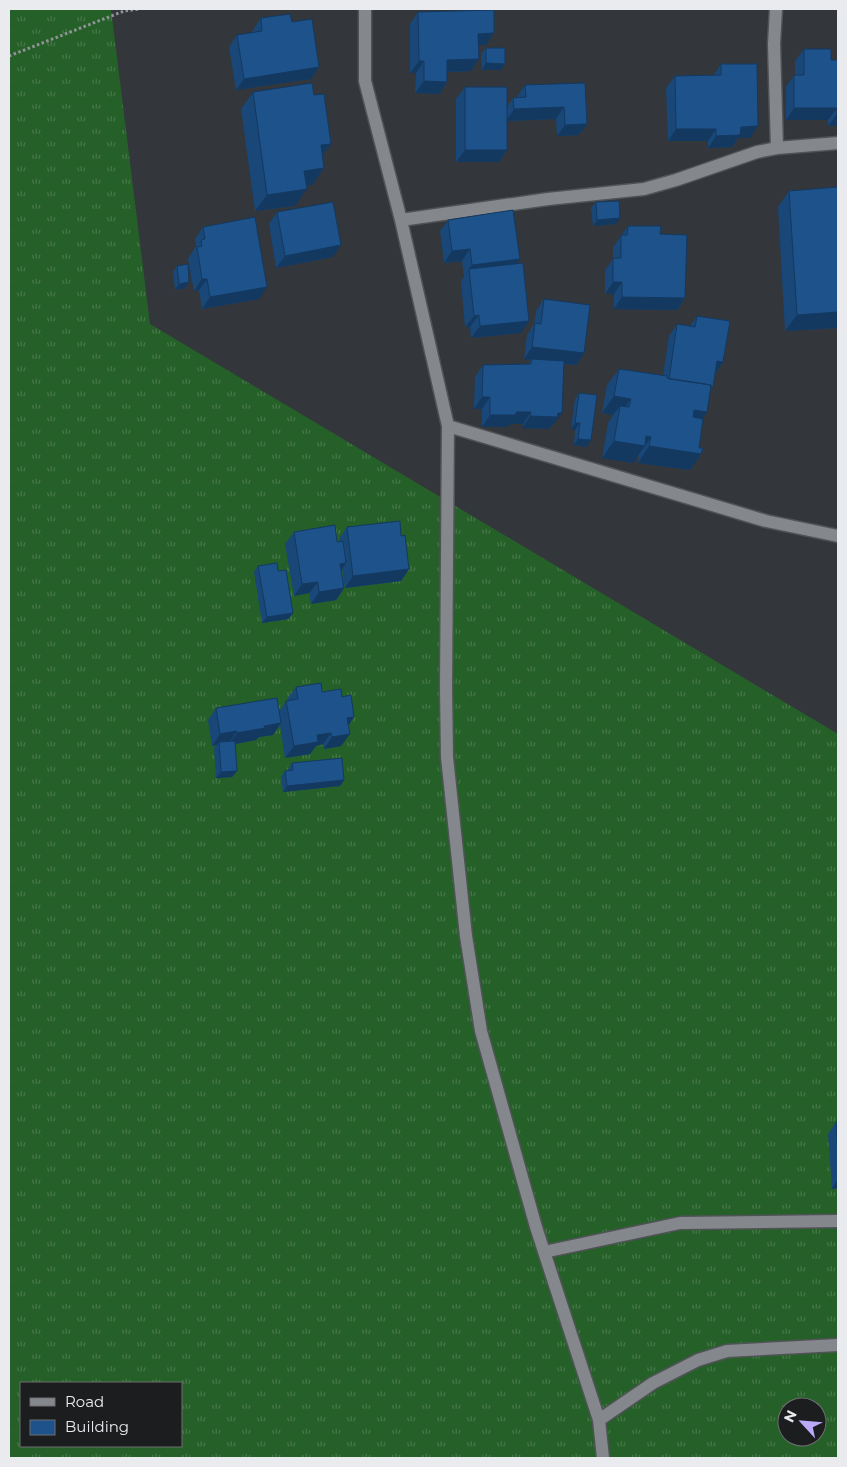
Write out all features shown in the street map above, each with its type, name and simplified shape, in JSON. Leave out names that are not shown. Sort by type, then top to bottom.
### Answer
[{"type":"street","points":[[364,9],[366,81],[401,220],[448,426],[447,757],[466,936],[481,1032],[544,1252],[599,1420],[603,1458]]},
{"type":"street","points":[[776,9],[774,44],[777,148]]},
{"type":"street","points":[[401,220],[548,199],[644,189],[757,152],[777,148],[838,143]]},
{"type":"street","points":[[448,426],[766,521],[838,536]]},
{"type":"street","points":[[544,1252],[680,1223],[838,1221]]},
{"type":"street","points":[[599,1420],[653,1383],[698,1360],[727,1351],[838,1345]]},
{"type":"path","points":[[9,56],[124,11],[139,9]]},
{"type":"green space","points":[[9,9],[111,9],[150,324],[838,734],[838,1458],[9,1458]]},
{"type":"building","points":[[494,10],[494,33],[478,34],[479,59],[447,60],[447,82],[424,81],[424,61],[419,61],[418,12]]},
{"type":"building","points":[[290,14],[292,22],[312,19],[319,67],[244,79],[237,35],[262,31],[261,18]]},
{"type":"building","points":[[486,48],[505,48],[505,64],[486,63]]},
{"type":"building","points":[[804,49],[831,49],[831,60],[838,60],[838,114],[837,108],[794,108],[794,75],[804,75]]},
{"type":"building","points":[[721,64],[757,64],[758,126],[741,127],[740,135],[716,136],[716,129],[676,129],[675,76],[721,75]]},
{"type":"building","points":[[312,83],[314,95],[324,94],[331,144],[321,145],[324,168],[304,171],[307,189],[267,195],[253,92]]},
{"type":"building","points":[[585,83],[587,124],[565,125],[564,107],[514,109],[513,98],[526,97],[525,85]]},
{"type":"building","points":[[465,87],[507,87],[507,150],[465,150]]},
{"type":"building","points":[[838,187],[838,312],[797,315],[789,191]]},
{"type":"building","points":[[619,201],[620,218],[597,220],[596,202]]},
{"type":"building","points":[[333,202],[341,245],[285,256],[277,212]]},
{"type":"building","points":[[513,210],[520,259],[472,265],[470,249],[452,251],[448,220]]},
{"type":"building","points":[[255,217],[267,287],[210,297],[207,279],[202,279],[197,247],[202,246],[201,240],[205,239],[203,227]]},
{"type":"building","points":[[628,226],[661,226],[660,234],[687,235],[685,298],[622,297],[622,282],[613,282],[613,258],[621,258],[621,235],[627,235]]},
{"type":"building","points":[[523,263],[529,321],[480,326],[479,315],[474,316],[469,269]]},
{"type":"building","points":[[188,264],[189,282],[179,284],[177,266]]},
{"type":"building","points":[[544,299],[590,305],[584,353],[532,347],[535,323],[541,324]]},
{"type":"building","points":[[697,316],[730,321],[723,362],[717,361],[713,387],[711,385],[669,379],[677,324],[695,327]]},
{"type":"building","points":[[532,359],[564,361],[562,413],[558,413],[557,417],[530,416],[531,412],[516,412],[516,415],[490,415],[490,397],[482,397],[483,365],[531,364]]},
{"type":"building","points":[[619,369],[711,385],[707,412],[694,410],[693,417],[703,419],[699,448],[703,448],[701,454],[649,446],[651,437],[646,436],[645,446],[614,441],[620,406],[629,407],[631,399],[614,396]]},
{"type":"building","points":[[579,393],[597,395],[591,440],[578,439],[580,423],[575,423]]},
{"type":"building","points":[[400,521],[401,536],[405,535],[409,569],[353,576],[347,527]]},
{"type":"building","points":[[335,525],[337,542],[343,541],[346,563],[340,564],[344,588],[319,592],[318,582],[302,584],[294,532]]},
{"type":"building","points":[[277,563],[278,571],[286,570],[293,613],[267,617],[258,566]]},
{"type":"building","points":[[321,683],[322,692],[341,689],[342,697],[351,695],[354,717],[347,718],[350,734],[332,737],[331,733],[317,735],[318,742],[294,746],[286,701],[298,699],[296,687]]},
{"type":"building","points":[[277,698],[281,723],[264,726],[265,728],[220,734],[216,708]]},
{"type":"building","points":[[235,741],[237,771],[221,772],[219,742]]},
{"type":"building","points":[[342,758],[344,780],[287,786],[285,771],[293,770],[292,763]]},
{"type":"building","points":[[836,1122],[838,1122],[838,1152]]}]
